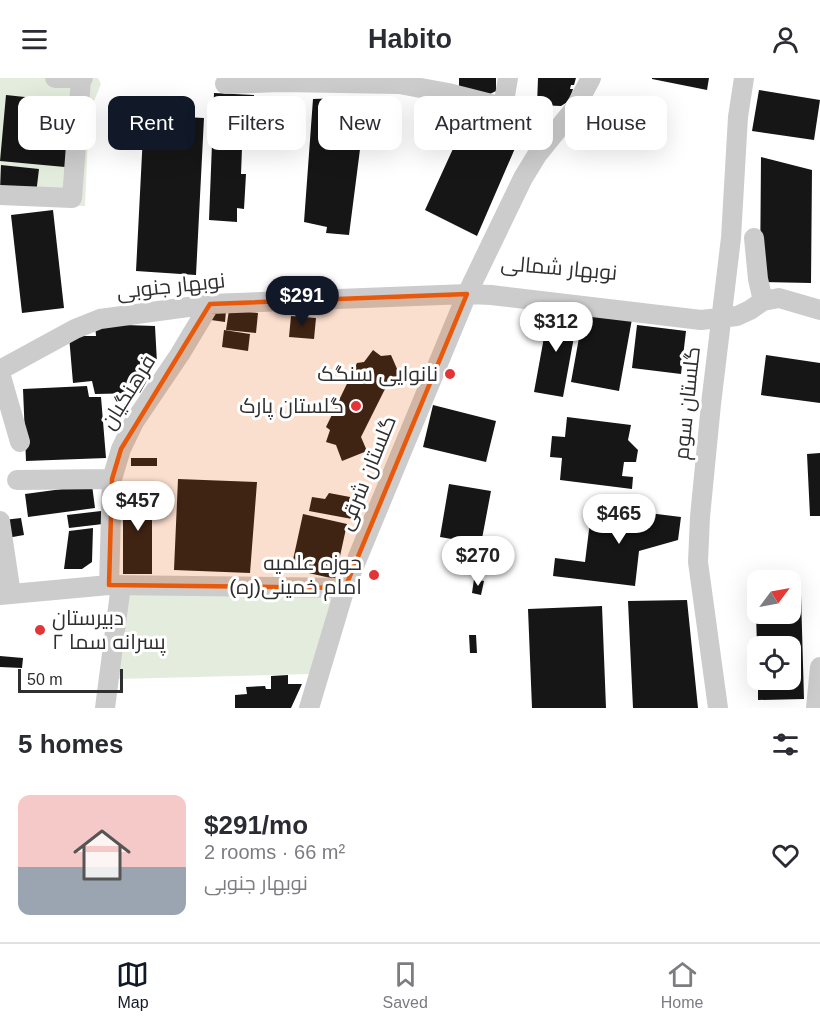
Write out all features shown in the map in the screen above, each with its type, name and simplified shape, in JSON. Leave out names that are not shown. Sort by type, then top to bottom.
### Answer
[{"type":"street","points":[[0,195],[72,198],[82,78],[55,78]]},
{"type":"street","points":[[505,96],[508,78]]},
{"type":"street","name":"گلستان شرقی","points":[[309,708],[345,588],[467,294],[523,178],[537,155],[575,108],[591,78]]},
{"type":"street","name":"گلستان سوم","points":[[718,708],[698,562],[700,517],[720,317],[731,238],[738,117],[744,78]]},
{"type":"street","points":[[225,84],[281,80],[399,84],[460,96]]},
{"type":"street","points":[[754,238],[758,279],[763,301],[779,298],[820,310]]},
{"type":"street","name":"نوبهار شمالی","points":[[467,294],[701,320],[737,316],[763,301]]},
{"type":"street","name":"نوبهار جنوبی","points":[[0,372],[75,329],[100,319],[210,304],[467,294]]},
{"type":"street","name":"فرهنگیان","points":[[105,708],[115,585],[112,479],[121,449],[134,422],[180,354],[210,304]]},
{"type":"street","points":[[0,372],[20,442]]},
{"type":"street","points":[[17,480],[112,479]]},
{"type":"street","points":[[0,521],[6,595],[115,585],[345,588]]},
{"type":"street","points":[[816,708],[820,667]]},
{"type":"highlighted area","points":[[467,294],[345,588],[109,585],[112,479],[121,449],[210,304]]},
{"type":"green space","points":[[0,78],[98,78],[101,84],[96,96],[18,96],[18,150],[87,150],[85,206],[0,205]]},
{"type":"green space","points":[[128,591],[336,594],[311,674],[116,679]]},
{"type":"building","points":[[459,78],[496,78],[496,91],[486,96],[459,87]]},
{"type":"building","points":[[538,78],[576,78],[574,85],[571,85],[570,89],[573,89],[571,96],[565,96],[565,104],[561,106],[553,106],[553,96],[537,96]]},
{"type":"building","points":[[652,78],[709,78],[707,90]]},
{"type":"building","points":[[759,90],[820,100],[814,140],[752,131]]},
{"type":"building","points":[[214,93],[254,95],[254,96],[214,96]]},
{"type":"building","points":[[6,95],[18,96],[18,150],[67,150],[65,167],[0,161]]},
{"type":"building","points":[[313,99],[318,99],[318,150],[360,150],[349,235],[326,233],[327,227],[304,222]]},
{"type":"building","points":[[195,118],[204,118],[196,275],[136,271],[142,150],[195,150]]},
{"type":"building","points":[[212,150],[242,150],[241,174],[246,174],[244,209],[237,208],[237,222],[209,220]]},
{"type":"building","points":[[452,150],[514,150],[477,236],[425,210]]},
{"type":"building","points":[[761,157],[812,170],[811,283],[760,282]]},
{"type":"building","points":[[1,165],[39,169],[36,194],[0,190]]},
{"type":"building","points":[[53,210],[64,308],[22,313],[11,215]]},
{"type":"building","points":[[212,309],[226,311],[225,322],[211,320]]},
{"type":"building","points":[[229,310],[258,313],[256,333],[226,330]]},
{"type":"building","points":[[549,310],[578,315],[563,397],[534,392]]},
{"type":"building","points":[[584,310],[632,319],[619,391],[571,382]]},
{"type":"building","points":[[291,316],[316,318],[314,339],[289,337]]},
{"type":"building","points":[[95,324],[155,326],[157,363],[140,393],[95,394],[92,381],[73,383],[69,336],[96,336]]},
{"type":"building","points":[[637,325],[686,331],[681,374],[632,368]]},
{"type":"building","points":[[224,330],[250,334],[248,351],[222,347]]},
{"type":"building","name":"گلستان پارک","points":[[373,350],[381,356],[391,355],[401,378],[387,385],[361,437],[367,451],[342,461],[336,445],[326,442],[330,430],[326,427],[357,363],[364,362]]},
{"type":"building","points":[[766,355],[820,363],[820,403],[761,395]]},
{"type":"building","points":[[87,386],[89,397],[101,397],[106,458],[26,461],[23,389]]},
{"type":"building","points":[[433,405],[496,421],[486,462],[423,447]]},
{"type":"building","points":[[567,417],[631,425],[628,440],[638,450],[636,462],[624,462],[622,476],[633,477],[632,489],[560,480],[562,458],[550,457],[552,436],[565,437]]},
{"type":"building","points":[[820,453],[820,516],[810,516],[807,454]]},
{"type":"building","points":[[131,458],[157,458],[157,466],[131,466]]},
{"type":"building","points":[[178,479],[257,482],[250,573],[174,570]]},
{"type":"building","points":[[449,484],[491,491],[481,544],[440,537]]},
{"type":"building","points":[[92,485],[95,508],[28,517],[25,494]]},
{"type":"building","points":[[123,490],[152,490],[152,574],[123,574]]},
{"type":"building","points":[[329,493],[350,497],[348,507],[353,508],[352,519],[309,511],[312,497],[325,499]]},
{"type":"building","points":[[592,506],[681,517],[678,540],[639,551],[635,586],[553,576],[555,558],[585,562]]},
{"type":"building","points":[[101,511],[103,524],[69,528],[67,515]]},
{"type":"building","points":[[303,514],[347,524],[335,579],[291,569]]},
{"type":"building","points":[[21,518],[24,535],[7,538],[4,520]]},
{"type":"building","points":[[93,528],[92,562],[82,569],[64,569],[69,531]]},
{"type":"building","points":[[474,579],[484,581],[481,595],[472,593]]},
{"type":"building","points":[[801,595],[804,699],[758,700],[758,690],[801,690],[801,636],[757,636],[756,624],[801,624]]},
{"type":"building","points":[[687,600],[698,708],[633,708],[628,601]]},
{"type":"building","points":[[602,606],[606,708],[532,708],[528,609]]},
{"type":"building","points":[[469,635],[476,635],[477,653],[470,653]]},
{"type":"building","points":[[0,656],[23,658],[22,668],[0,667]]},
{"type":"building","points":[[288,675],[288,684],[302,684],[291,708],[235,708],[235,695],[247,694],[246,687],[265,686],[266,689],[271,689],[271,676]]},
{"type":"place","name":"نانوایی سنگک","points":[[450,374]]},
{"type":"place","name":"گلستان پارک","points":[[356,406]]},
{"type":"place","name":"حوزه علمیه امام خمینی(ره)","points":[[374,575]]},
{"type":"place","name":"دبیرستان پسرانه سما ۲","points":[[40,630]]}]
